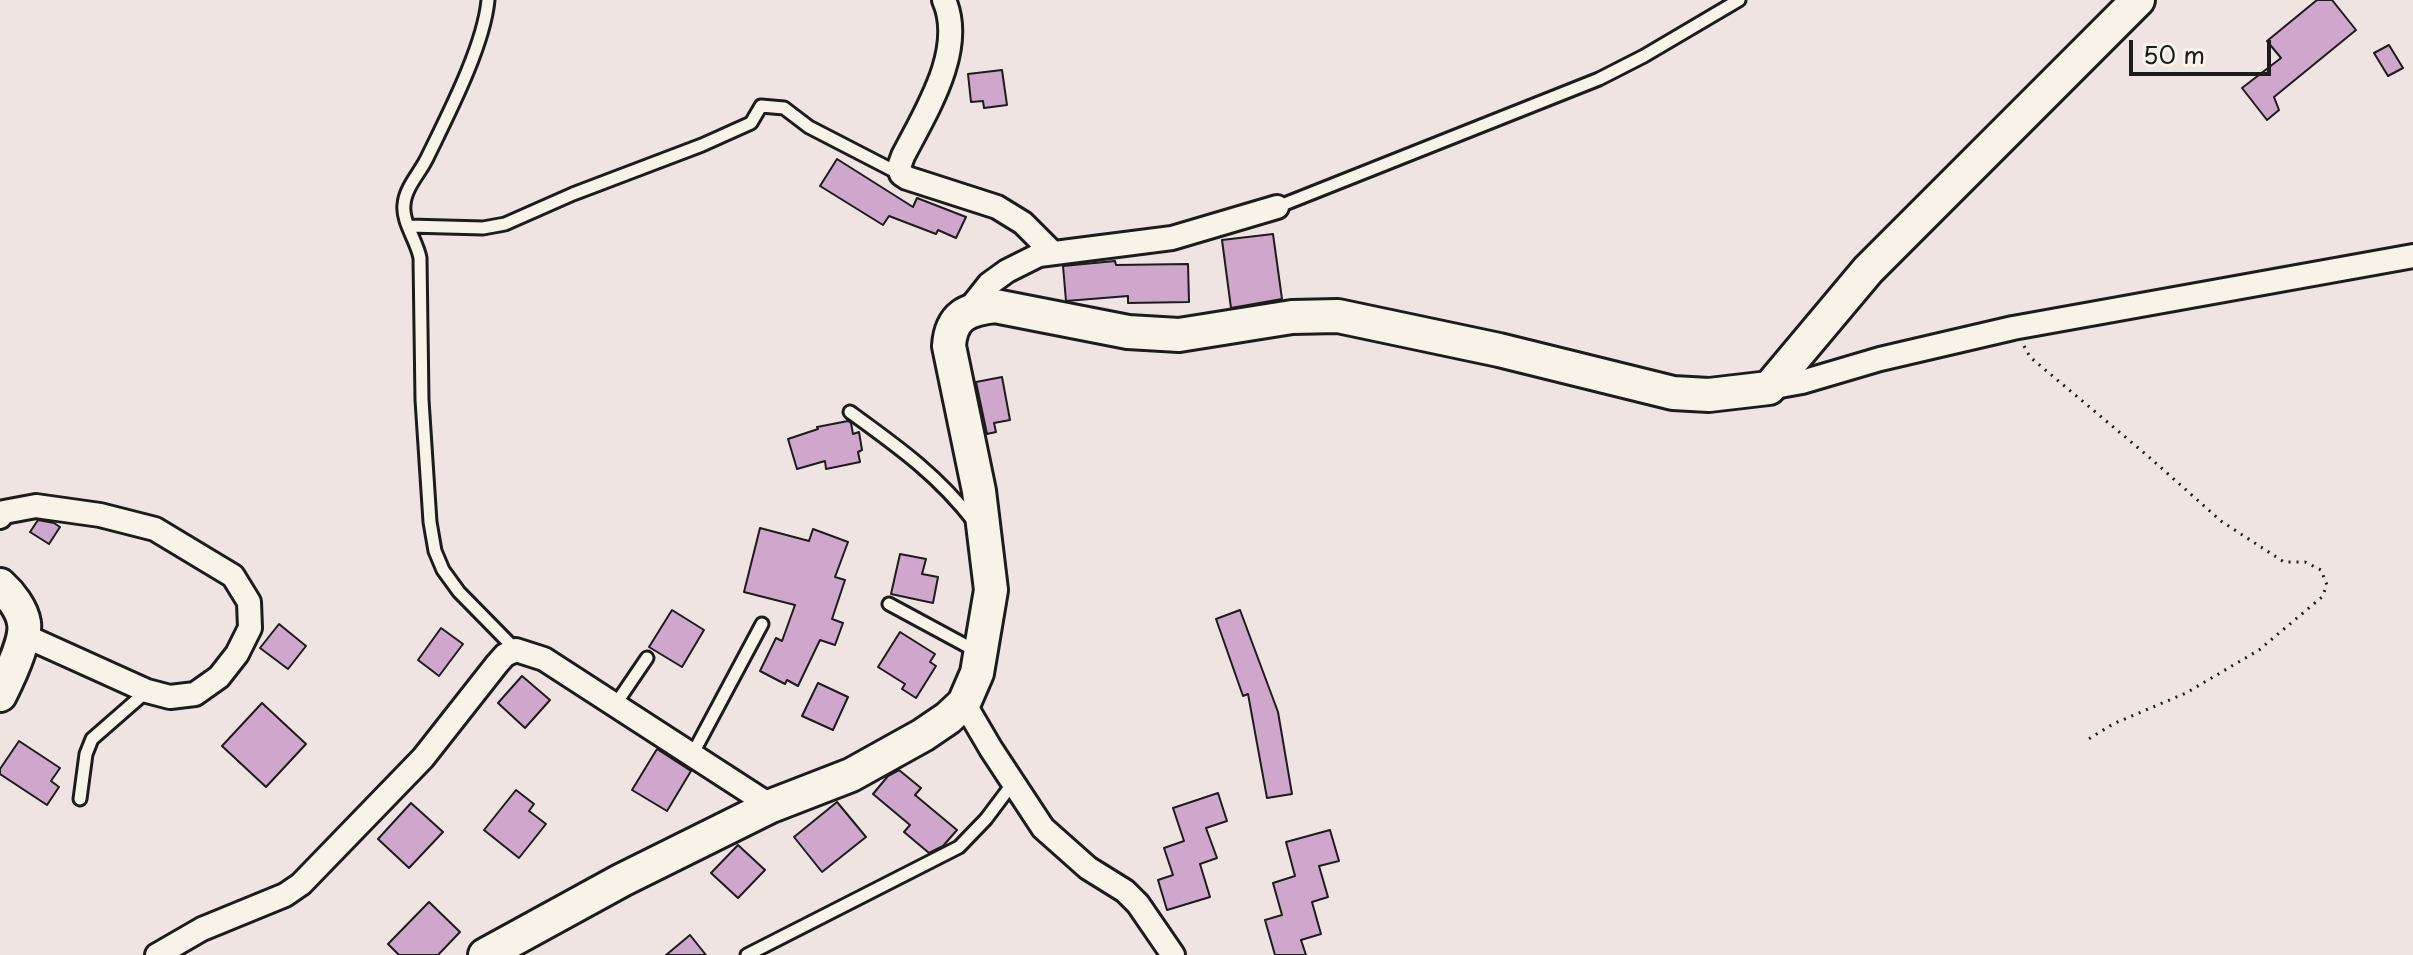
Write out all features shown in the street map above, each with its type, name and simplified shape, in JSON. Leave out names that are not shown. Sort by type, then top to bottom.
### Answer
[{"type":"street","points":[[944,0],[949,21],[943,73],[938,91],[903,156],[899,167],[901,174],[997,207],[1029,228],[1052,252]]},
{"type":"street","points":[[1769,388],[1868,270],[2138,0]]},
{"type":"street","points":[[965,314],[989,284],[1024,261],[1052,252],[1172,238],[1277,207]]},
{"type":"street","points":[[485,955],[622,880],[771,806],[851,775],[923,735],[964,703],[973,685],[981,653],[991,590],[986,538],[949,346],[954,322],[977,308],[995,306],[1128,332],[1179,335],[1292,317],[1338,316],[1499,350],[1673,393],[1709,395],[1802,382],[1880,359],[2013,328],[2413,256]]},
{"type":"street","points":[[0,517],[4,512],[36,506],[100,515],[155,529],[233,576],[249,602],[250,628],[237,654],[219,677],[195,694],[170,697],[147,691],[23,635]]},
{"type":"street","points":[[0,585],[21,612],[25,624],[0,695]]},
{"type":"street","points":[[157,955],[202,929],[285,895],[301,884],[423,758],[505,655],[516,650],[544,659],[771,806]]},
{"type":"street","points":[[964,703],[1043,828],[1088,868],[1125,891],[1138,904],[1173,955]]},
{"type":"lane","points":[[488,0],[481,36],[473,56],[427,158],[407,192],[403,208],[418,244],[420,258],[422,400],[435,551],[443,570],[459,592],[516,650]]},
{"type":"lane","points":[[1277,207],[1599,79],[1739,0]]},
{"type":"lane","points":[[409,226],[483,228],[505,224],[751,123],[761,106],[784,108],[809,127],[901,174]]},
{"type":"lane","points":[[850,412],[922,465],[951,493],[986,538]]},
{"type":"lane","points":[[889,604],[981,653]]},
{"type":"lane","points":[[692,755],[762,624]]},
{"type":"lane","points":[[615,705],[647,658]]},
{"type":"lane","points":[[80,799],[86,754],[92,739],[147,691]]},
{"type":"lane","points":[[747,955],[959,847],[986,819],[1013,783]]},
{"type":"path","points":[[2013,328],[2030,357],[2221,521],[2284,562],[2305,562],[2321,570],[2327,585],[2322,597],[2259,650],[2186,693],[2113,724],[2087,740]]},
{"type":"building","points":[[2317,0],[2332,0],[2356,30],[2274,97],[2279,110],[2267,120],[2242,88],[2281,58],[2267,41]]},
{"type":"building","points":[[2389,45],[2403,68],[2388,76],[2374,53]]},
{"type":"building","points":[[1002,70],[1007,105],[984,108],[983,101],[971,102],[968,74]]},
{"type":"building","points":[[837,159],[913,207],[917,198],[966,217],[956,238],[938,230],[936,234],[889,216],[883,225],[820,186]]},
{"type":"building","points":[[1273,234],[1282,299],[1231,308],[1222,240]]},
{"type":"building","points":[[1115,261],[1116,265],[1188,264],[1189,302],[1128,303],[1128,296],[1066,301],[1063,266]]},
{"type":"building","points":[[1002,377],[1010,420],[994,423],[996,432],[987,434],[976,382]]},
{"type":"building","points":[[848,421],[853,434],[859,432],[860,462],[826,469],[825,461],[797,469],[788,439],[817,427]]},
{"type":"building","points":[[38,520],[60,527],[49,544],[30,532]]},
{"type":"building","points":[[760,528],[809,541],[813,529],[848,542],[835,577],[845,580],[832,619],[843,623],[835,645],[820,640],[798,686],[787,680],[785,684],[760,671],[776,638],[782,641],[795,605],[744,592]]},
{"type":"building","points":[[900,554],[926,559],[922,574],[938,577],[933,603],[891,594]]},
{"type":"building","points":[[672,610],[704,630],[682,667],[649,647]]},
{"type":"building","points":[[1240,610],[1278,712],[1292,794],[1267,798],[1248,694],[1243,696],[1216,619]]},
{"type":"building","points":[[279,624],[306,646],[288,669],[260,648]]},
{"type":"building","points":[[441,628],[463,644],[439,676],[418,660]]},
{"type":"building","points":[[900,632],[935,654],[930,662],[936,666],[916,698],[902,689],[905,684],[878,667]]},
{"type":"building","points":[[522,676],[550,700],[525,728],[498,703]]},
{"type":"building","points":[[818,683],[848,697],[833,730],[802,716]]},
{"type":"building","points":[[262,703],[306,744],[266,787],[222,746]]},
{"type":"building","points":[[19,741],[60,768],[51,781],[59,787],[47,805],[0,774],[0,769]]},
{"type":"building","points":[[657,749],[691,771],[667,811],[632,790]]},
{"type":"building","points":[[899,770],[921,788],[915,795],[957,830],[943,846],[929,853],[904,832],[910,825],[873,794],[888,776]]},
{"type":"building","points":[[516,790],[534,804],[529,811],[546,824],[519,858],[484,830]]},
{"type":"building","points":[[1218,793],[1227,821],[1206,828],[1217,858],[1200,864],[1210,897],[1167,910],[1158,880],[1173,875],[1164,848],[1184,841],[1173,808]]},
{"type":"building","points":[[837,802],[866,837],[822,872],[794,837]]},
{"type":"building","points":[[411,803],[443,832],[409,868],[378,839]]},
{"type":"building","points":[[1330,830],[1339,861],[1319,866],[1328,897],[1312,902],[1321,934],[1301,940],[1306,955],[1275,955],[1265,920],[1282,915],[1273,883],[1295,876],[1286,842]]},
{"type":"building","points":[[738,845],[765,870],[738,898],[711,873]]},
{"type":"building","points":[[429,902],[460,932],[438,955],[399,955],[388,944]]},
{"type":"building","points":[[690,935],[706,955],[666,955]]}]
